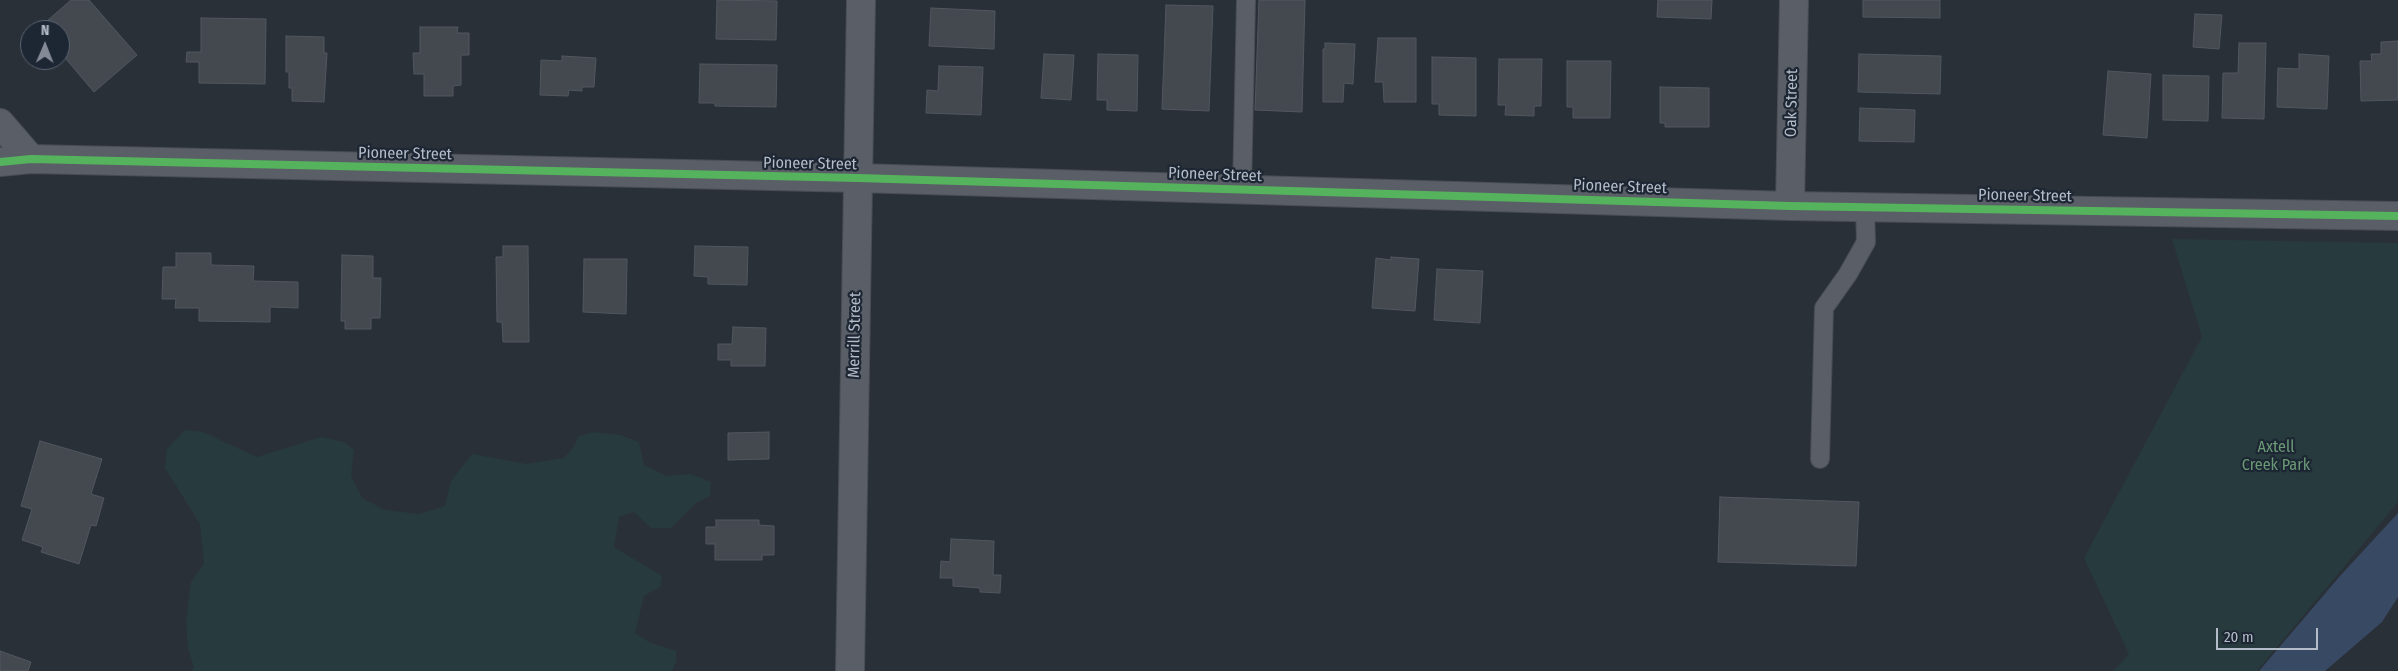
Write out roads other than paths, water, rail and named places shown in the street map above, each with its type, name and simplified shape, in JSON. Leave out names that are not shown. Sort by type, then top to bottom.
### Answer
[{"type":"street","name":"Merrill Street","points":[[850,671],[861,0]]},
{"type":"street","name":"Oak Street","points":[[1790,206],[1794,0]]},
{"type":"street","points":[[0,123],[31,159],[0,172]]},
{"type":"street","name":"Pioneer Street","points":[[0,162],[31,159],[858,178],[1790,206],[2398,216]]},
{"type":"lane","points":[[1242,190],[1246,0]]},
{"type":"lane","points":[[1820,459],[1824,308],[1848,274],[1866,242],[1866,207]]},
{"type":"water","points":[[2398,513],[2398,597],[2382,622],[2325,671],[2259,671],[2340,576]]},
{"type":"park label","name":"Axtell Creek Park","points":[[2276,457]]}]
